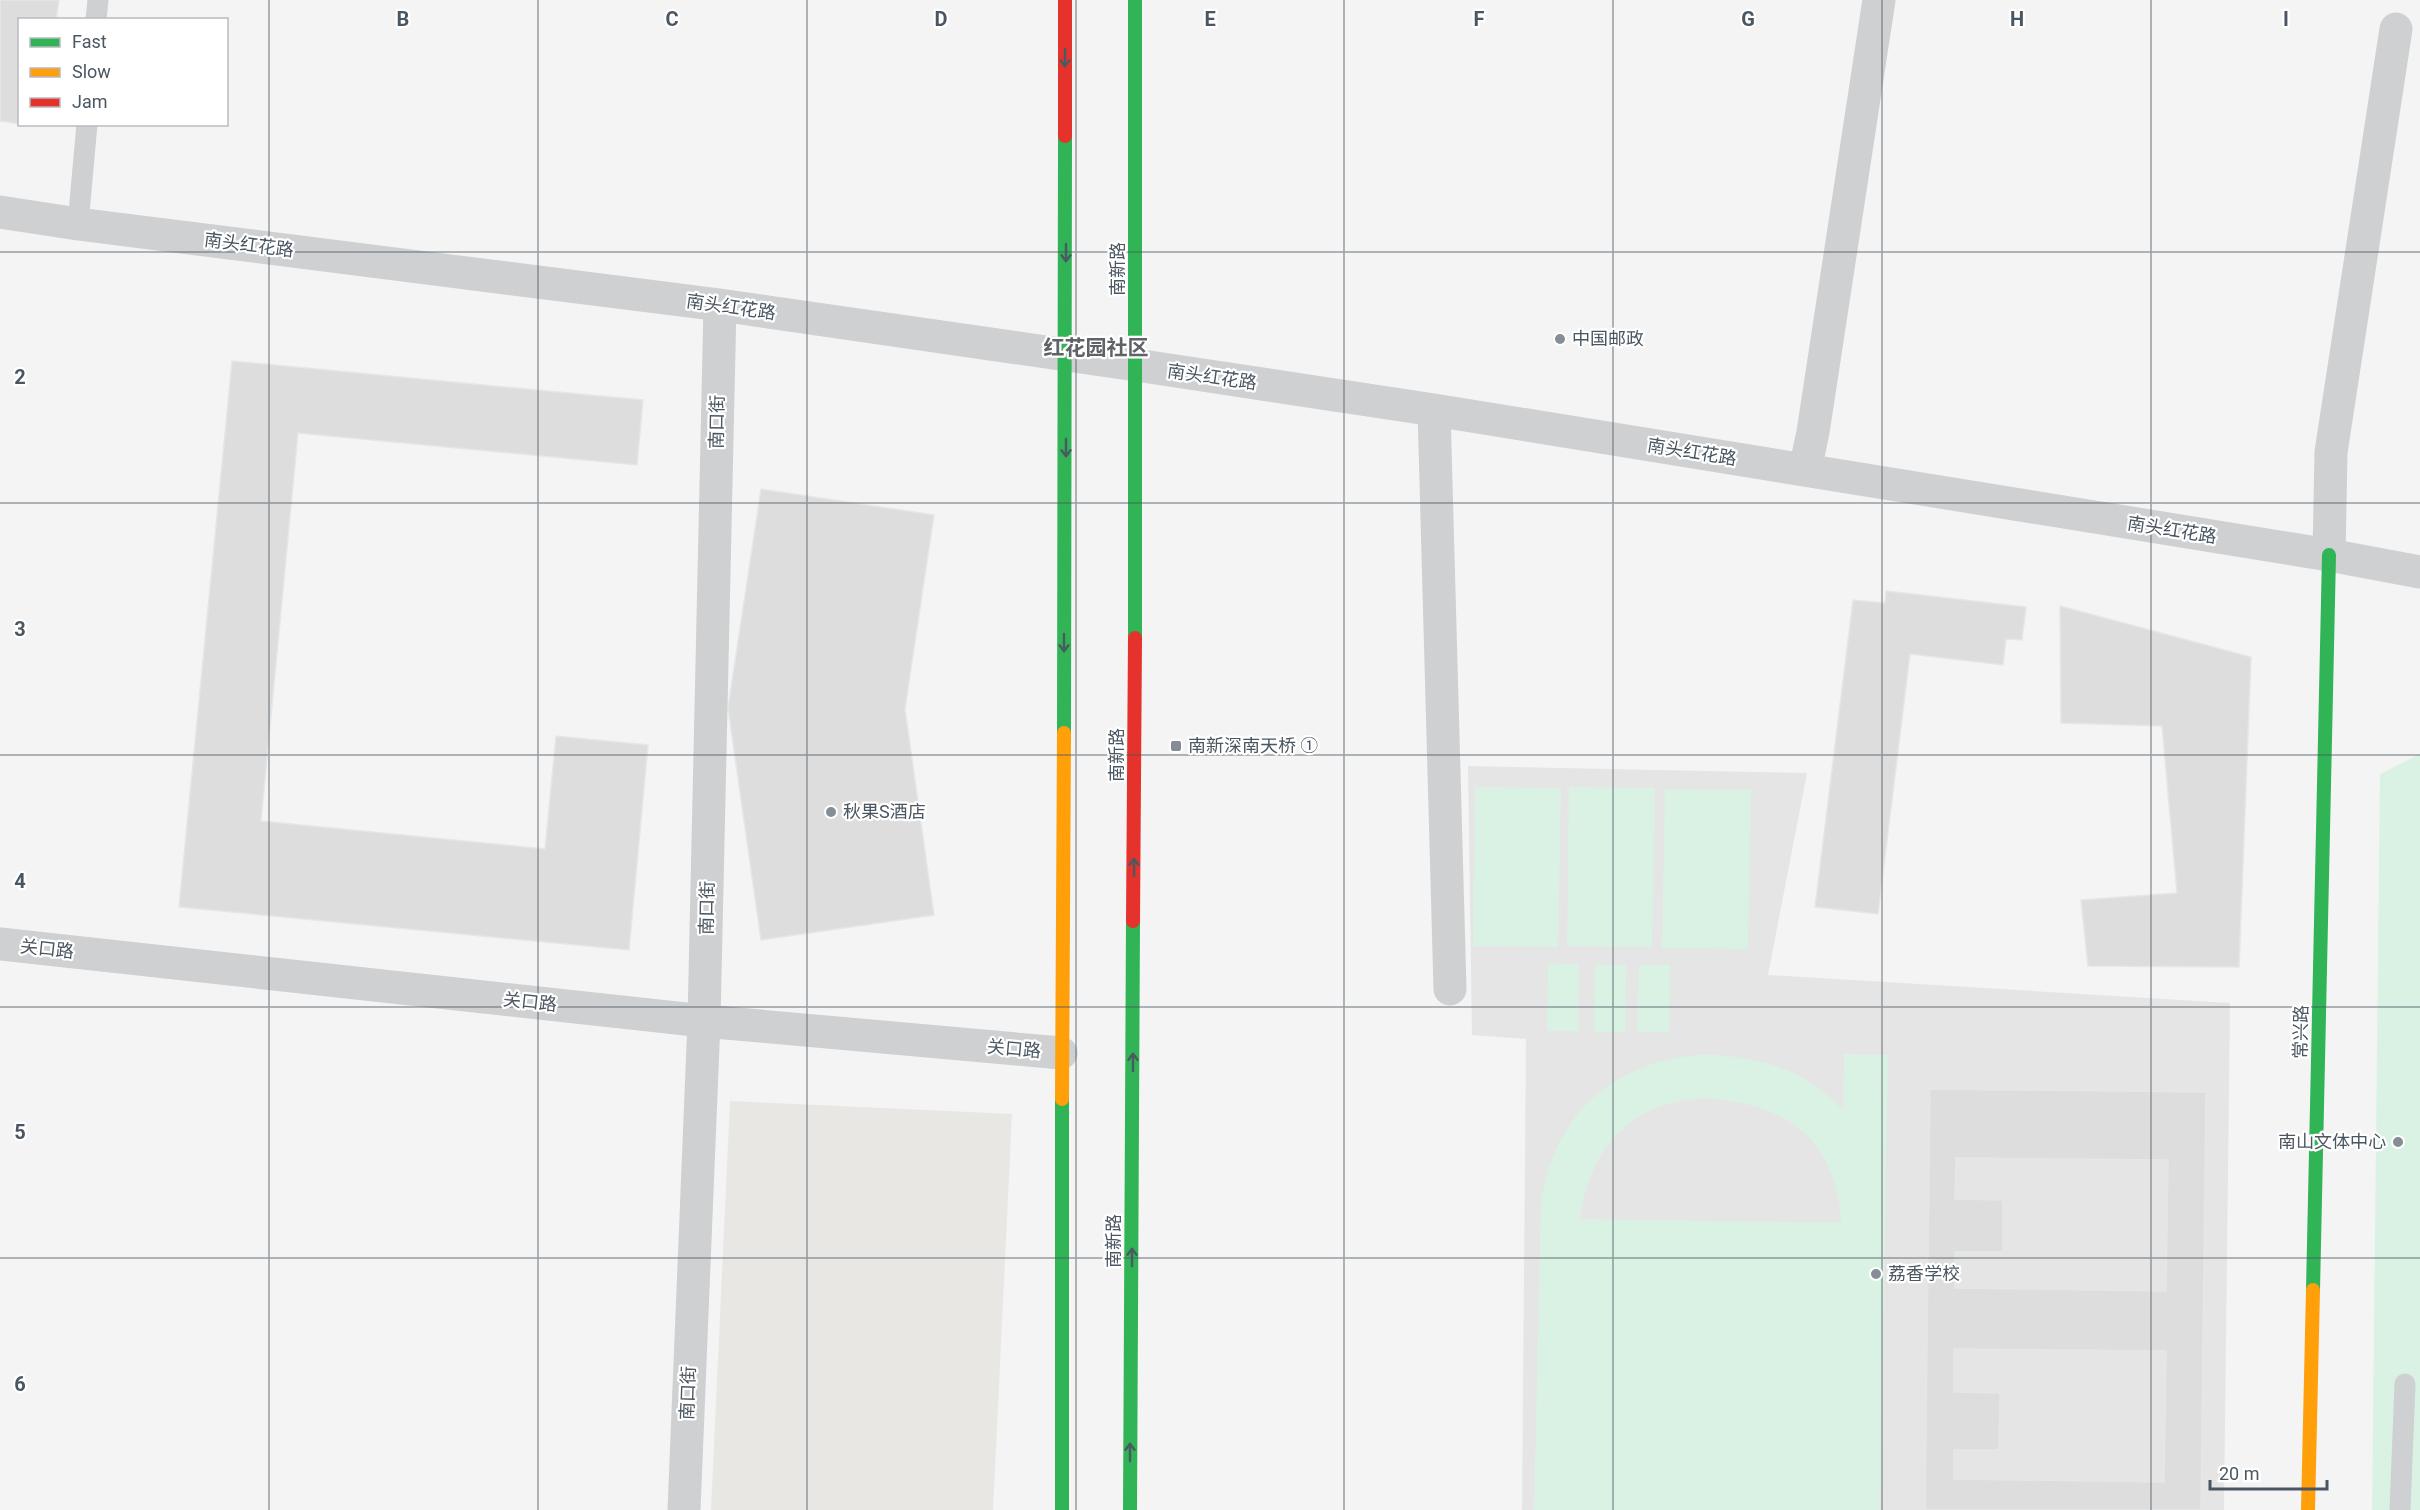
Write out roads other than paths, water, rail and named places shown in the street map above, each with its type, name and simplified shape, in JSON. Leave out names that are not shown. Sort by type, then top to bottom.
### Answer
[{"type":"main road","points":[[1062,1510],[1061,1053],[1066,356],[1065,0]]},
{"type":"main road","name":"南新路","points":[[1130,1510],[1136,365],[1135,0]]},
{"type":"main road","name":"常兴路","points":[[2308,1510],[2329,555]]},
{"type":"street","points":[[1805,470],[1813,432],[1879,0]]},
{"type":"street","points":[[2329,555],[2331,452],[2396,29]]},
{"type":"street","name":"南头红花路","points":[[0,212],[78,224],[720,305],[1136,365],[1434,410],[2329,555],[2420,572]]},
{"type":"street","name":"南口街","points":[[684,1510],[704,1021],[720,305]]},
{"type":"street","points":[[1434,410],[1450,989]]},
{"type":"street","name":"关口路","points":[[0,944],[704,1021],[1061,1053]]},
{"type":"lane","points":[[96,18],[98,0]]},
{"type":"lane","points":[[78,224],[87,126]]},
{"type":"lane","points":[[2400,1510],[2405,1384]]},
{"type":"place","name":"中国邮政","points":[[1560,339]]},
{"type":"place","name":"南新深南天桥 ①","points":[[1176,746]]},
{"type":"place","name":"秋果S酒店","points":[[831,812]]},
{"type":"place","name":"南山文体中心","points":[[2398,1142]]},
{"type":"place","name":"荔香学校","points":[[1876,1274]]},
{"type":"district","name":"红花园社区","points":[[1096,348]]}]
